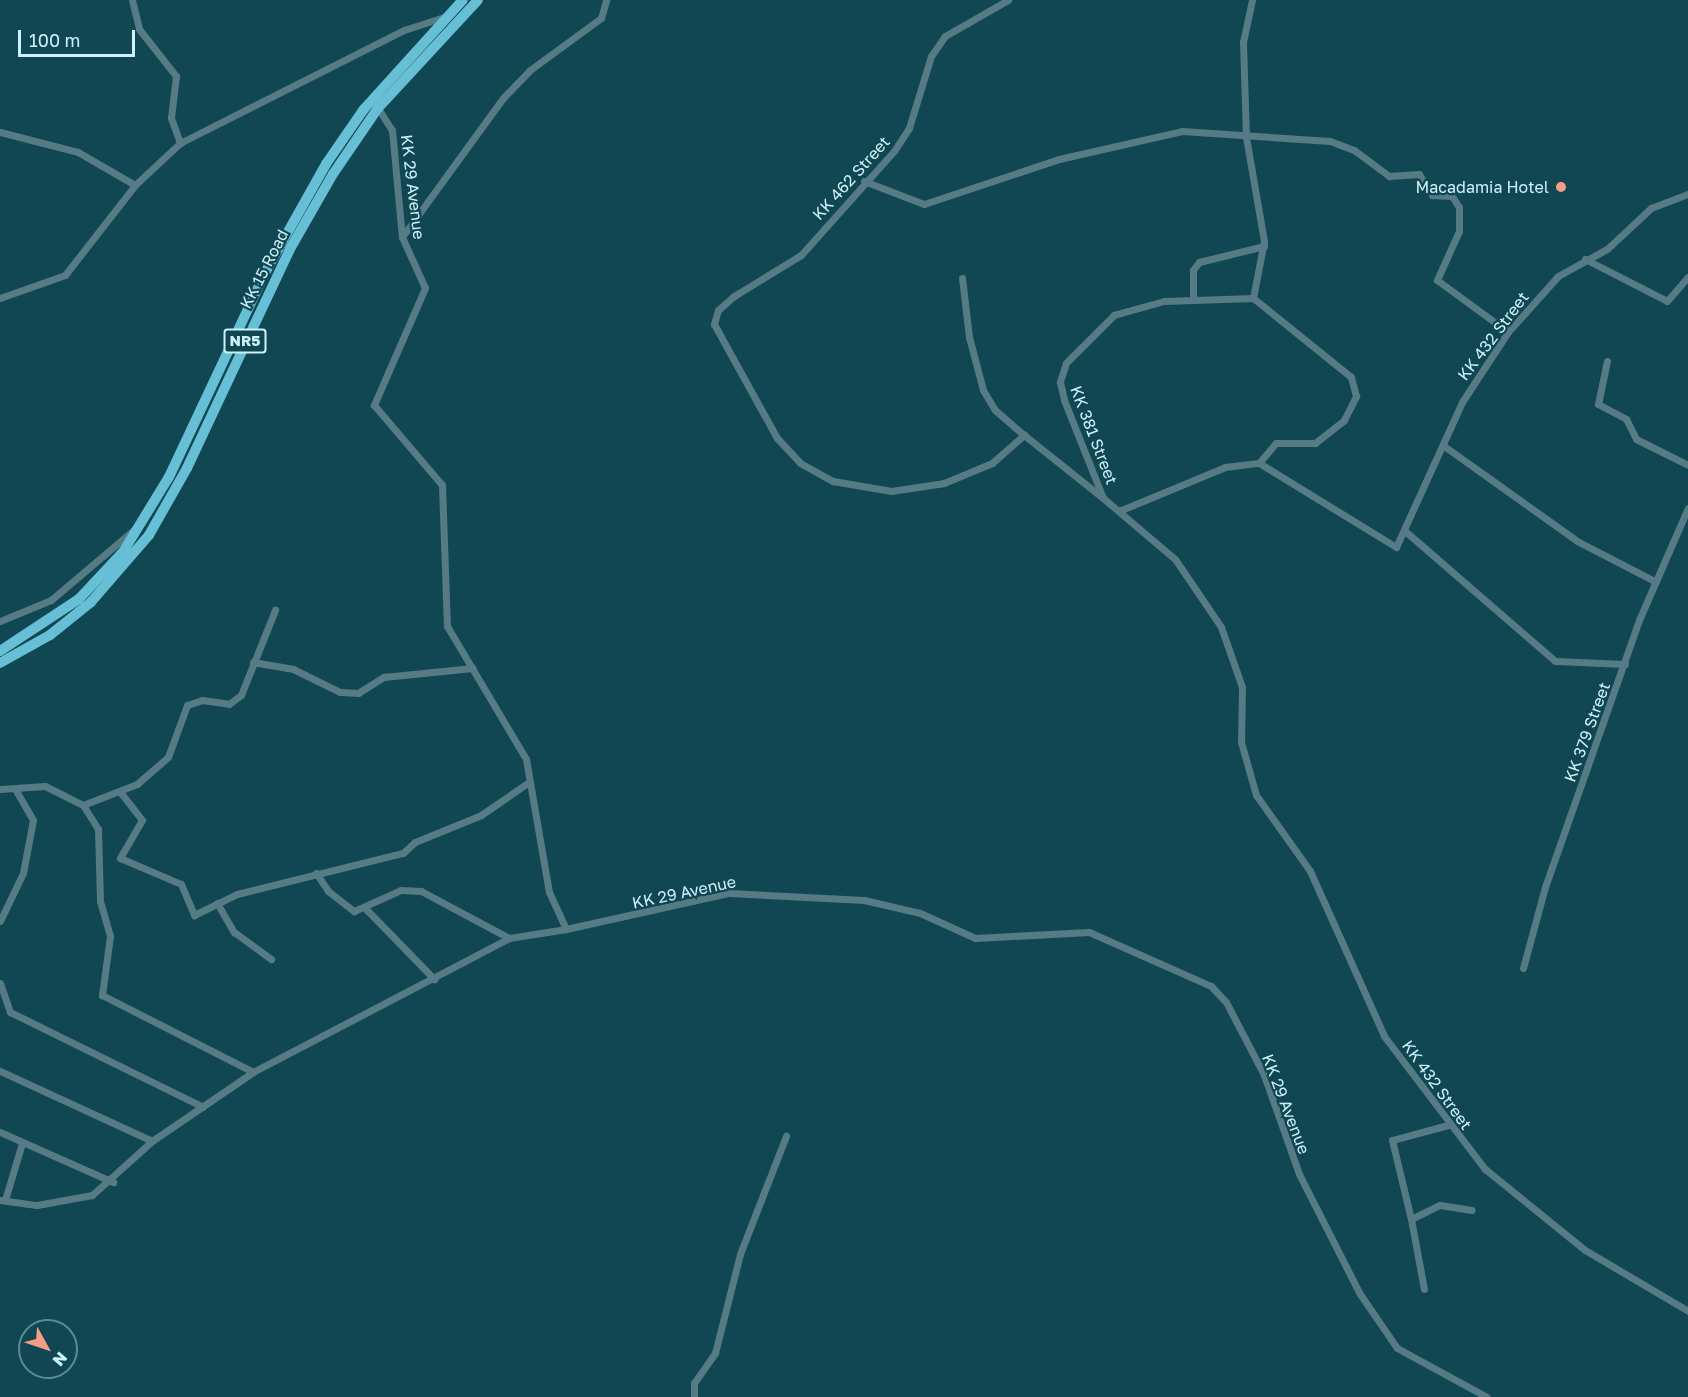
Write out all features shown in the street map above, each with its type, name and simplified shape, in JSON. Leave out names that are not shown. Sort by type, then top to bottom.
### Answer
[{"type":"highway","name":"KK 15 Road","points":[[0,651],[79,599],[110,568],[170,477],[293,218],[347,131],[444,17],[463,0]]},
{"type":"highway","name":"KK 15 Road","points":[[0,663],[50,636],[84,608],[149,535],[187,468],[290,249],[378,108],[478,0]]},
{"type":"street","points":[[132,0],[139,29],[176,76],[171,118],[180,143]]},
{"type":"street","points":[[402,237],[503,98],[530,70],[601,18],[606,0]]},
{"type":"street","name":"KK 462 Street","points":[[1008,0],[945,36],[931,56],[904,138],[801,255],[723,306],[715,317],[717,332],[777,438],[800,463],[833,481],[891,491],[944,483],[992,463],[1024,435]]},
{"type":"street","points":[[1119,511],[1144,505],[1225,467],[1259,463],[1276,443],[1315,443],[1334,431],[1356,396],[1356,385],[1253,298],[1264,246],[1259,188],[1246,137],[1243,42],[1252,0]]},
{"type":"street","points":[[0,298],[65,275],[135,185],[180,143],[404,30],[444,17]]},
{"type":"street","name":"KK 29 Avenue","points":[[378,108],[392,130],[402,237],[425,288],[374,405],[442,485],[446,619],[521,749],[549,892],[566,929],[729,893],[864,900],[920,913],[975,938],[1089,932],[1210,986],[1226,1002],[1264,1075],[1299,1174],[1360,1294],[1397,1348],[1487,1397]]},
{"type":"street","points":[[864,181],[924,204],[1059,159],[1182,131],[1343,144],[1389,176],[1419,174],[1432,195],[1452,196],[1459,207],[1459,231],[1437,280],[1508,332]]},
{"type":"street","points":[[0,132],[78,152],[135,185]]},
{"type":"street","name":"KK 432 Street","points":[[1259,463],[1386,545],[1396,547],[1444,446],[1462,402],[1508,332],[1558,276],[1585,258],[1607,249],[1651,208],[1688,194]]},
{"type":"street","points":[[1193,298],[1193,270],[1199,262],[1264,246]]},
{"type":"street","points":[[1585,258],[1667,301],[1677,296],[1688,277]]},
{"type":"street","points":[[962,278],[969,337],[983,390],[994,410],[1103,498]]},
{"type":"street","name":"KK 381 Street","points":[[1253,298],[1193,298],[1114,315],[1080,345],[1061,373],[1064,400],[1103,498],[1175,559],[1221,627],[1242,687],[1241,742],[1256,795]]},
{"type":"street","points":[[1607,361],[1598,404],[1626,418],[1636,439],[1688,465]]},
{"type":"street","points":[[1444,446],[1577,541],[1656,582]]},
{"type":"street","name":"KK 379 Street","points":[[1523,968],[1545,887],[1625,664],[1656,582],[1687,513]]},
{"type":"street","points":[[0,621],[51,600],[114,542],[138,527]]},
{"type":"street","points":[[1405,531],[1555,661],[1625,664]]},
{"type":"street","points":[[83,805],[121,793],[168,757],[187,705],[202,700],[233,703],[275,610]]},
{"type":"street","points":[[253,662],[293,669],[340,692],[358,693],[384,677],[473,668]]},
{"type":"street","points":[[121,793],[142,820],[120,858],[181,884],[194,915],[217,903],[316,873],[403,853],[415,842],[481,815],[529,782]]},
{"type":"street","points":[[0,789],[51,787],[83,805],[98,829],[100,901],[111,944],[102,994],[253,1072]]},
{"type":"street","points":[[0,921],[23,873],[33,820],[16,790]]},
{"type":"street","name":"KK 432 Street","points":[[1256,795],[1310,871],[1384,1036],[1448,1125],[1485,1169],[1585,1250],[1688,1311]]},
{"type":"street","points":[[316,873],[328,891],[354,911],[366,909],[401,890],[421,891],[509,938]]},
{"type":"street","points":[[217,903],[234,932],[271,959]]},
{"type":"street","points":[[366,909],[434,979]]},
{"type":"street","points":[[22,1143],[2,1200],[75,1201],[113,1182],[153,1142],[253,1072],[509,938],[566,929]]},
{"type":"street","points":[[0,983],[10,1012],[203,1107]]},
{"type":"street","points":[[0,1071],[153,1142]]},
{"type":"street","points":[[1424,1289],[1411,1219],[1392,1140],[1448,1125]]},
{"type":"street","points":[[0,1132],[113,1182]]},
{"type":"street","points":[[694,1397],[694,1383],[715,1353],[740,1254],[786,1136]]},
{"type":"street","points":[[1411,1219],[1440,1205],[1472,1210]]},
{"type":"place","name":"Macadamia Hotel","points":[[1561,187]]}]
